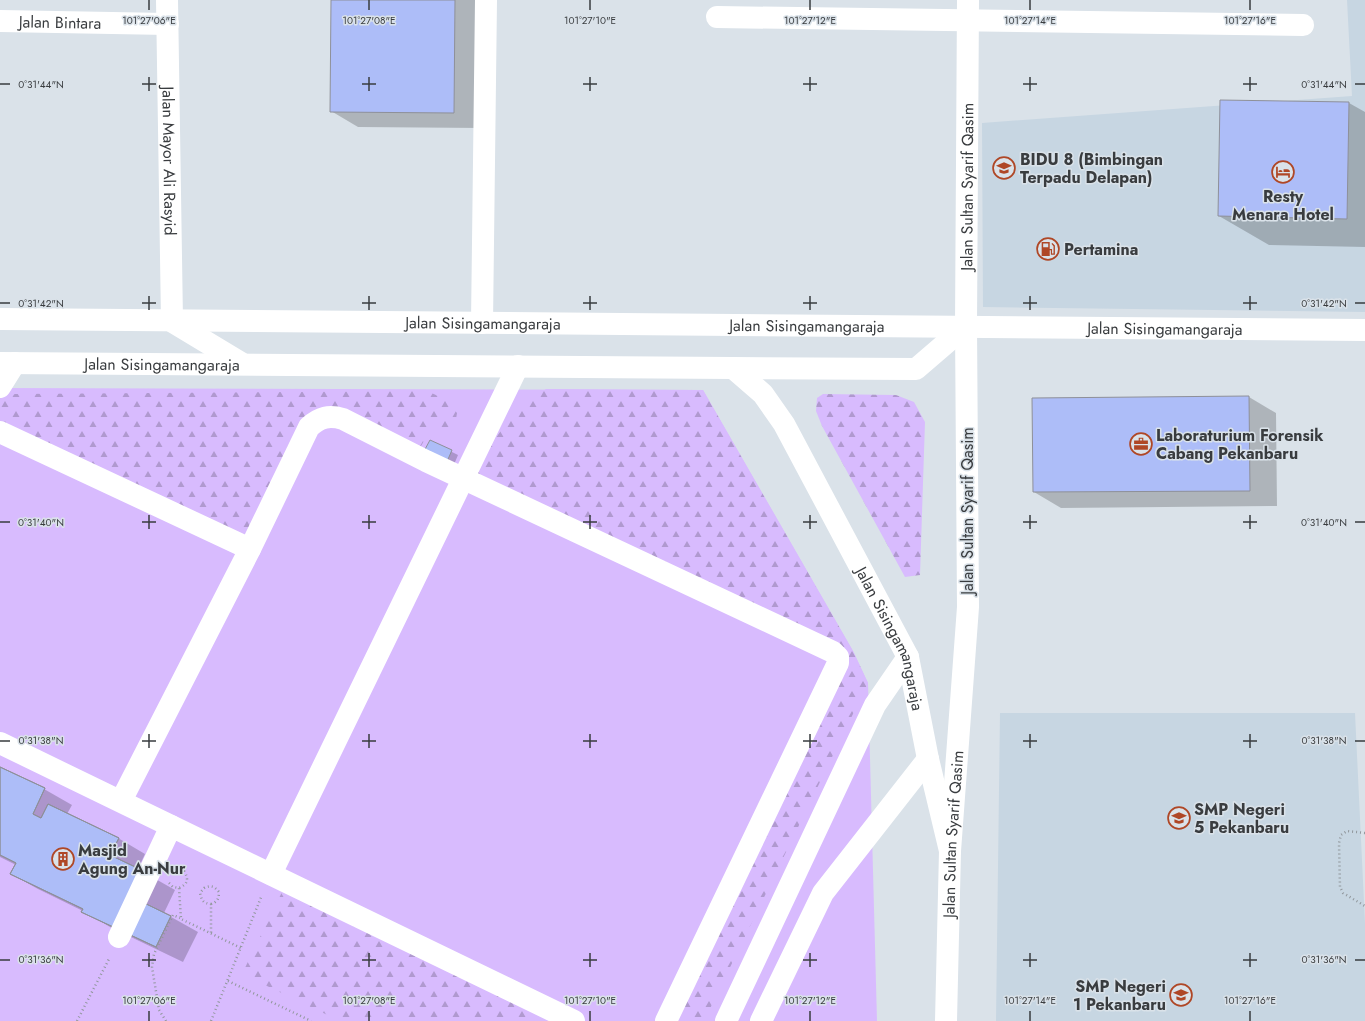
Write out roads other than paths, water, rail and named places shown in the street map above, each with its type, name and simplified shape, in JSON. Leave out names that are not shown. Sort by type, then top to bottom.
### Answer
[{"type":"main road","name":"Jalan Mayor Ali Rasyid","points":[[167,0],[172,321]]},
{"type":"main road","points":[[482,323],[486,0]]},
{"type":"main road","points":[[717,17],[968,10],[1303,25]]},
{"type":"main road","name":"Jalan Sultan Syarif Qasim","points":[[946,1021],[950,850],[968,607],[966,326],[968,10]]},
{"type":"main road","name":"Jalan Bintara","points":[[0,21],[168,24]]},
{"type":"main road","name":"Jalan Sisingamangaraja","points":[[0,319],[1365,330]]},
{"type":"main road","points":[[172,321],[242,363]]},
{"type":"main road","name":"Jalan Sisingamangaraja","points":[[7,363],[242,363],[916,369],[966,326]]},
{"type":"main road","points":[[0,387],[7,363]]},
{"type":"main road","points":[[270,874],[518,366]]},
{"type":"main road","name":"Jalan Sisingamangaraja","points":[[733,368],[763,394],[784,424],[908,657],[928,759],[950,850]]},
{"type":"main road","points":[[121,801],[250,549],[309,427],[323,418],[333,416],[344,419],[464,479],[833,652],[838,657],[838,663],[666,1021]]},
{"type":"main road","points":[[0,432],[250,549]]},
{"type":"main road","points":[[726,1021],[875,705],[908,657]]},
{"type":"main road","points":[[0,743],[574,1021]]},
{"type":"main road","points":[[761,1021],[823,893],[928,759]]},
{"type":"main road","points":[[119,937],[171,826]]},
{"type":"place","name":"BIDU 8 (Bimbingan Terpadu Delapan)","points":[[1004,168]]},
{"type":"place","name":"Resty Menara Hotel","points":[[1283,172]]},
{"type":"place","name":"Pertamina","points":[[1048,249]]},
{"type":"place","name":"Laboraturium Forensik Cabang Pekanbaru","points":[[1141,444]]},
{"type":"place","name":"SMP Negeri 5 Pekanbaru","points":[[1179,818]]},
{"type":"place","name":"Masjid Agung An-Nur","points":[[63,859]]},
{"type":"place","name":"SMP Negeri 1 Pekanbaru","points":[[1181,995]]}]
